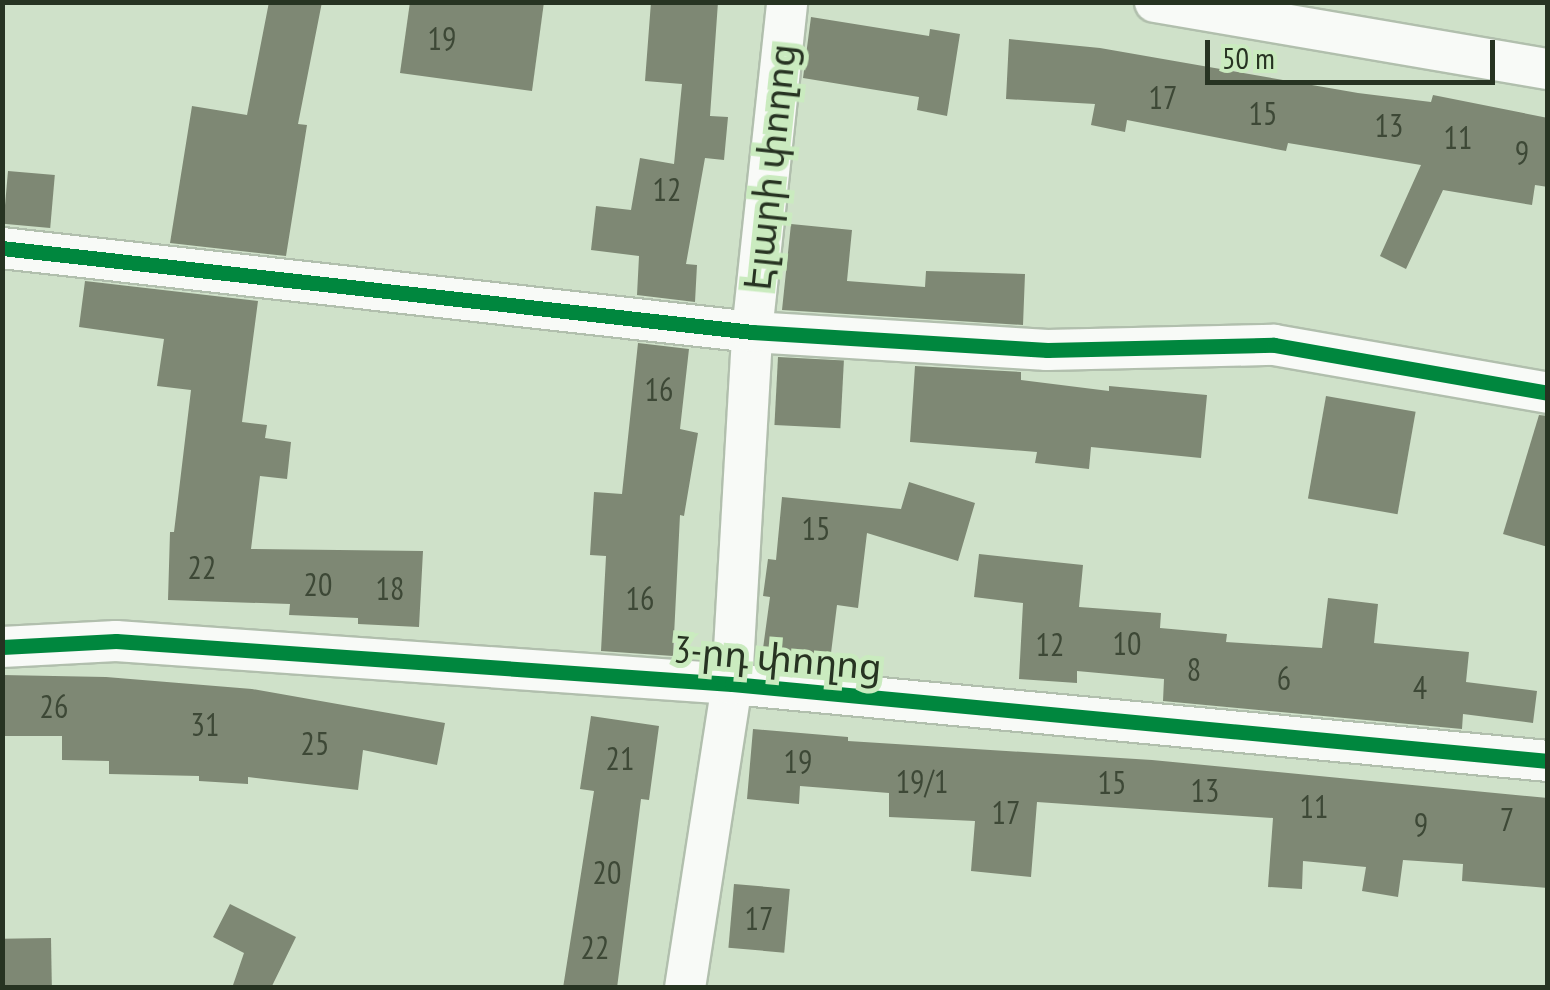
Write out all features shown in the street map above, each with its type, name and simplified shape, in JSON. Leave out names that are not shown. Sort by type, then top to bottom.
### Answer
[{"type":"street","name":"Էլարի փողոց","points":[[685,988],[732,684],[752,332],[787,2]]},
{"type":"street","points":[[1155,2],[1548,69]]},
{"type":"street","points":[[2,248],[752,332],[1047,350],[1274,345],[1548,394]]},
{"type":"street","name":"3-րդ փողոց","points":[[2,647],[116,641],[732,684],[1548,761]]},
{"type":"building","points":[[269,2],[322,2],[298,124],[307,125],[286,256],[170,243],[192,106],[247,115]]},
{"type":"building","points":[[410,2],[544,2],[532,91],[400,73]]},
{"type":"building","points":[[651,2],[718,2],[710,116],[728,117],[724,160],[705,158],[686,264],[697,265],[695,302],[637,295],[639,256],[591,250],[596,206],[631,210],[640,158],[674,164],[682,84],[645,81]]},
{"type":"building","points":[[811,17],[929,36],[930,29],[960,34],[947,116],[917,110],[919,97],[803,78]]},
{"type":"building","points":[[1009,39],[1100,48],[1358,93],[1431,102],[1433,95],[1548,118],[1548,187],[1535,185],[1532,205],[1443,190],[1406,269],[1380,256],[1421,165],[1288,143],[1286,151],[1127,120],[1125,132],[1091,125],[1095,104],[1006,99]]},
{"type":"building","points":[[8,171],[55,175],[50,228],[3,224]]},
{"type":"building","points":[[791,224],[852,230],[847,281],[925,287],[926,271],[1025,274],[1023,325],[782,310]]},
{"type":"building","points":[[85,281],[258,301],[242,422],[267,425],[265,438],[291,442],[287,479],[260,476],[251,549],[423,551],[419,627],[358,624],[358,618],[289,615],[290,604],[168,600],[170,532],[174,532],[191,390],[157,386],[164,339],[79,327]]},
{"type":"building","points":[[638,343],[689,349],[680,429],[698,433],[684,516],[680,515],[673,656],[601,651],[606,556],[590,555],[594,492],[622,494]]},
{"type":"building","points":[[778,357],[844,360],[840,428],[774,425]]},
{"type":"building","points":[[915,366],[1021,372],[1021,380],[1109,391],[1109,386],[1207,395],[1201,458],[1091,447],[1089,469],[1035,463],[1037,452],[910,442]]},
{"type":"building","points":[[1326,396],[1416,412],[1398,514],[1308,498]]},
{"type":"building","points":[[1539,415],[1548,416],[1548,547],[1503,534]]},
{"type":"building","points":[[909,482],[975,503],[958,561],[867,533],[858,608],[837,605],[829,669],[761,663],[770,597],[763,596],[768,559],[776,560],[782,497],[901,509]]},
{"type":"building","points":[[979,554],[1083,565],[1079,607],[1161,613],[1160,628],[1227,634],[1226,642],[1322,648],[1328,598],[1378,604],[1374,643],[1469,652],[1466,682],[1537,691],[1533,723],[1463,714],[1462,729],[1163,701],[1164,679],[1077,671],[1077,683],[1019,679],[1023,603],[974,597]]},
{"type":"building","points":[[2,675],[106,677],[252,689],[445,723],[437,765],[363,750],[358,790],[248,777],[248,784],[199,781],[199,776],[109,774],[109,761],[62,760],[62,736],[2,736]]},
{"type":"building","points":[[591,716],[659,726],[649,800],[641,799],[617,988],[563,988],[594,791],[580,789]]},
{"type":"building","points":[[753,729],[848,737],[848,741],[1152,760],[1548,798],[1548,888],[1462,881],[1463,864],[1403,860],[1398,897],[1362,891],[1366,867],[1303,861],[1302,889],[1268,887],[1273,818],[1037,802],[1031,877],[971,871],[975,821],[889,817],[889,793],[800,786],[799,804],[747,799]]},
{"type":"building","points":[[734,884],[790,889],[784,953],[728,948]]},
{"type":"building","points":[[230,904],[296,937],[271,988],[232,988],[244,953],[213,937]]},
{"type":"building","points":[[51,938],[52,988],[3,988],[2,939]]},
{"type":"cycle path","points":[[2,248],[752,332],[1047,350],[1274,345],[1548,393]]},
{"type":"cycle path","points":[[2,647],[116,641],[732,684],[1548,761]]}]
